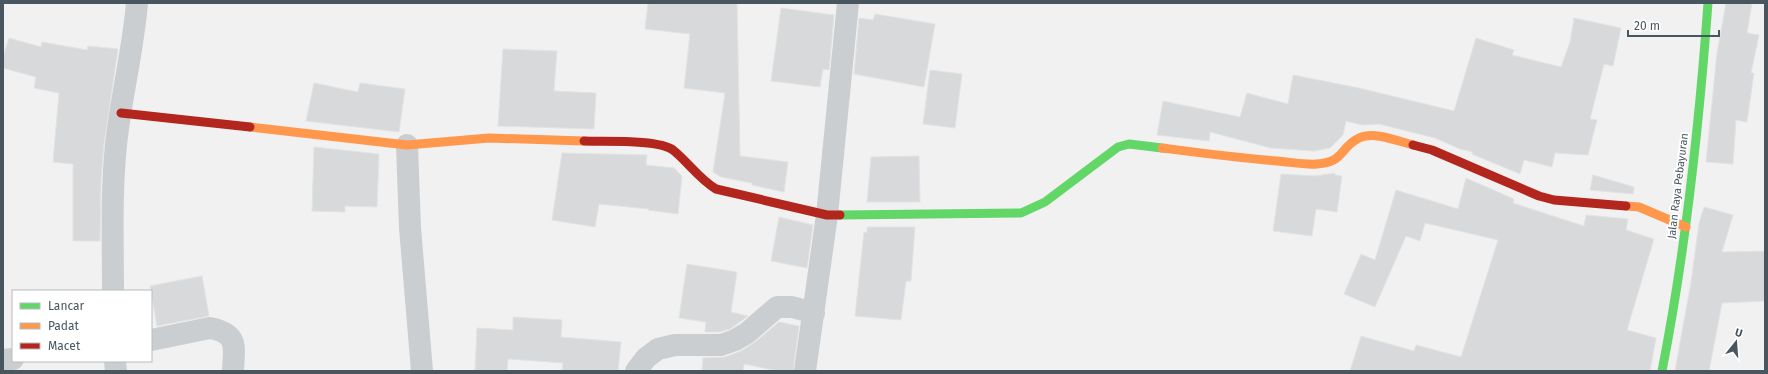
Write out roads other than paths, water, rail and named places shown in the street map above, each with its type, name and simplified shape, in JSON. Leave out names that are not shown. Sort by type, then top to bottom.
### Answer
[{"type":"street","points":[[113,290],[114,179],[120,113],[134,36],[137,3]]},
{"type":"street","points":[[805,371],[827,215],[848,3]]},
{"type":"street","name":"Jalan Raya Pebayuran","points":[[1662,371],[1686,227],[1702,86],[1708,3]]},
{"type":"street","points":[[120,113],[407,145],[489,138],[652,142],[667,146],[673,150],[708,184],[716,189],[827,215],[1021,213],[1045,202],[1118,147],[1129,144],[1262,160],[1314,164],[1327,163],[1336,159],[1349,146],[1360,138],[1376,136],[1439,152],[1539,196],[1554,200],[1639,207],[1686,227]]},
{"type":"street","points":[[407,145],[410,228],[422,371]]},
{"type":"street","points":[[636,371],[646,358],[658,349],[675,345],[721,345],[735,340],[747,333],[777,307],[792,307],[814,313]]},
{"type":"street","points":[[152,340],[210,328],[219,330],[231,337],[234,343],[233,371]]}]
